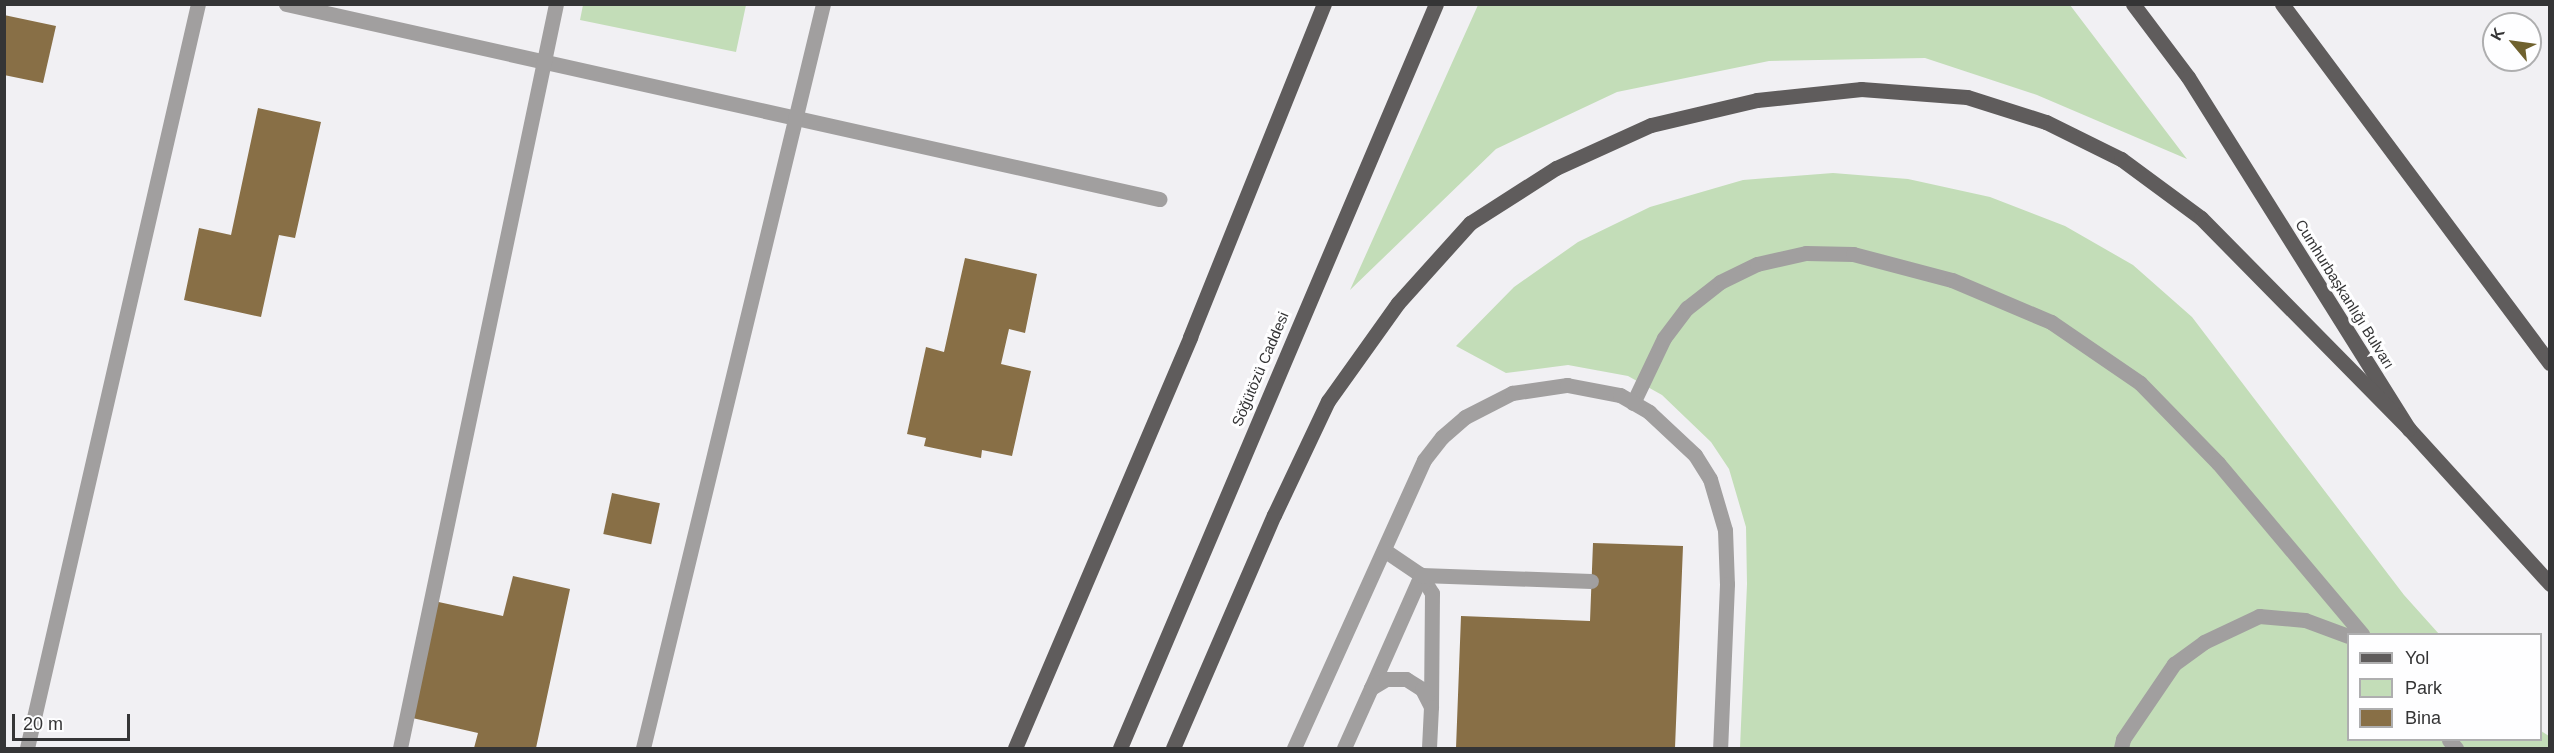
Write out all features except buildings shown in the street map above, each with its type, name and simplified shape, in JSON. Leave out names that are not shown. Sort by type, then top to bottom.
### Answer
[{"type":"main road","points":[[1015,748],[1190,337],[1324,4]]},
{"type":"main road","name":"Söğütözü Caddesi","points":[[1120,748],[1436,4]]},
{"type":"main road","name":"Cumhurbaşkanlığı Bulvarı","points":[[2133,4],[2188,77],[2409,429],[2550,584]]},
{"type":"main road","points":[[2282,4],[2550,363]]},
{"type":"main road","points":[[1173,748],[1274,515],[1328,401],[1398,303],[1470,223],[1556,168],[1651,125],[1757,99],[1861,89],[1967,97],[2046,122],[2121,159],[2200,218],[2409,429]]},
{"type":"lane","points":[[27,748],[198,4]]},
{"type":"lane","points":[[286,4],[1159,199]]},
{"type":"lane","points":[[400,748],[556,4]]},
{"type":"lane","points":[[643,748],[798,120],[823,4]]},
{"type":"lane","points":[[1634,403],[1664,338],[1687,308],[1720,282],[1757,264],[1806,253],[1852,254],[1952,280],[2051,322],[2140,383],[2218,463],[2361,633]]},
{"type":"lane","points":[[1294,748],[1424,460],[1442,437],[1480,408],[1512,393],[1567,385],[1620,395],[1673,432],[1695,455],[1719,503],[1727,584],[1720,748]]},
{"type":"lane","points":[[1384,550],[1421,575],[1432,593],[1435,615],[1429,748]]},
{"type":"lane","points":[[1421,575],[1592,581]]},
{"type":"lane","points":[[1344,748],[1421,575]]},
{"type":"lane","points":[[2121,748],[2123,739],[2174,664],[2204,642],[2259,616],[2305,620],[2347,635]]},
{"type":"lane","points":[[1371,688],[1386,678],[1406,679],[1422,689],[1431,707]]},
{"type":"green space","points":[[583,4],[746,5],[736,52],[580,20]]},
{"type":"green space","points":[[1478,5],[2070,5],[2187,159],[2037,95],[1925,58],[1769,61],[1617,92],[1496,149],[1350,290]]},
{"type":"green space","points":[[1833,173],[1908,179],[1990,197],[2065,226],[2133,265],[2192,317],[2404,595],[2438,633],[2347,633],[2347,741],[2542,741],[2542,732],[2549,736],[2549,748],[1740,748],[1747,584],[1746,527],[1729,469],[1711,442],[1662,395],[1628,376],[1568,365],[1506,373],[1456,346],[1514,287],[1578,242],[1650,207],[1743,180]]}]
